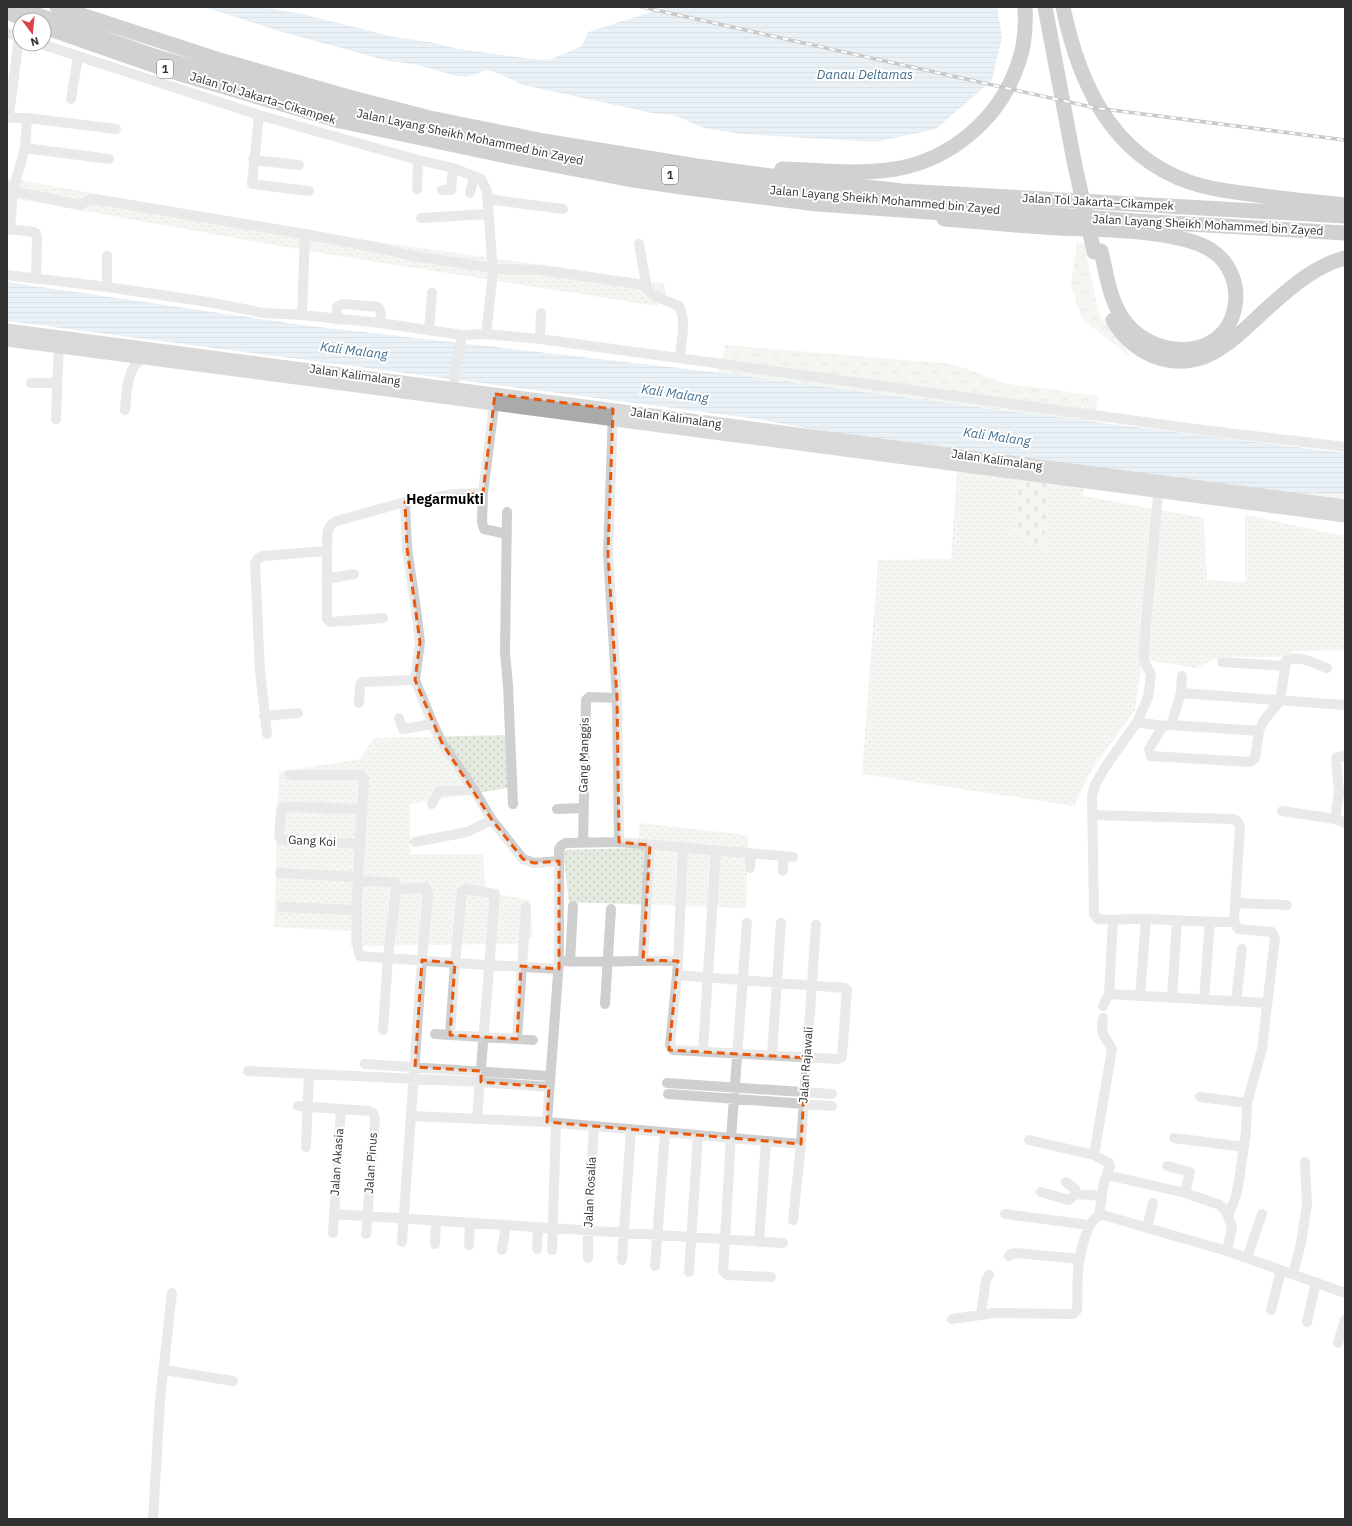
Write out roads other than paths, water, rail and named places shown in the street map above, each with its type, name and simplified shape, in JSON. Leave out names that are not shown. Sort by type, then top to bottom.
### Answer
[{"type":"highway","name":"Jalan Layang Sheikh Mohammed bin Zayed","points":[[15,7],[157,57],[337,108],[503,146],[636,170],[813,196],[1135,221],[1345,233]]},
{"type":"highway","name":"Jalan Layang Sheikh Mohammed bin Zayed","points":[[38,7],[158,49],[333,102],[500,139],[634,164],[805,189],[908,200],[1235,221],[1345,226]]},
{"type":"highway","name":"Jalan Tol Jakarta–Cikampek","points":[[57,7],[213,58],[430,118],[544,141],[697,166],[902,191],[1345,216]]},
{"type":"highway","points":[[697,166],[882,171],[914,165],[938,156],[958,144],[977,128],[992,111],[1007,90],[1021,55],[1025,30],[1025,7]]},
{"type":"highway","points":[[913,212],[935,218],[1011,225],[1135,232],[1200,245],[1219,256],[1226,264],[1233,278],[1236,300],[1234,311],[1226,329],[1206,345],[1179,350],[1162,348],[1145,340],[1128,325],[1117,308],[1098,251],[1079,161],[1045,7]]},
{"type":"highway","points":[[1053,7],[1079,161]]},
{"type":"highway","points":[[1063,7],[1071,44],[1083,76],[1095,101],[1110,125],[1122,139],[1151,163],[1190,182],[1219,190],[1274,198],[1345,205]]},
{"type":"highway","name":"Jalan Tol Jakarta–Cikampek","points":[[52,30],[167,70],[340,121],[511,157],[626,179],[817,204],[913,212],[1345,239]]},
{"type":"highway","points":[[1098,251],[1099,276],[1113,320],[1119,330],[1138,348],[1156,357],[1175,361],[1198,359],[1224,347],[1240,335],[1272,304],[1307,277],[1328,264],[1345,258]]},
{"type":"main road","name":"Jalan Kalimalang","points":[[7,330],[59,341],[495,399],[1159,486],[1345,506]]},
{"type":"main road","name":"Jalan Kalimalang","points":[[7,340],[59,341]]},
{"type":"main road","name":"Jalan Kalimalang","points":[[143,352],[454,384],[495,399]]},
{"type":"main road","name":"Jalan Kalimalang","points":[[1159,486],[1345,516]]},
{"type":"street","points":[[52,48],[258,115],[418,160],[454,168],[474,177],[481,178],[487,191],[493,273],[486,334]]},
{"type":"street","points":[[17,52],[9,115],[11,118],[27,118],[116,129]]},
{"type":"street","points":[[71,99],[78,56]]},
{"type":"street","points":[[258,115],[252,184],[309,191]]},
{"type":"street","points":[[27,118],[25,148],[10,189],[8,229],[36,233],[38,238],[36,279]]},
{"type":"street","points":[[25,148],[109,159]]},
{"type":"street","points":[[254,160],[299,165]]},
{"type":"street","points":[[417,189],[418,160]]},
{"type":"street","points":[[442,190],[451,191],[454,168]]},
{"type":"street","points":[[470,193],[474,177]]},
{"type":"street","points":[[10,189],[77,204],[82,204],[94,199],[305,234],[380,248],[407,255],[492,268],[541,270],[646,286]]},
{"type":"street","points":[[487,200],[562,209]]},
{"type":"street","points":[[421,218],[488,214]]},
{"type":"street","points":[[302,315],[305,234]]},
{"type":"street","points":[[639,244],[646,286],[653,295],[679,306],[682,311],[684,321],[680,357]]},
{"type":"street","points":[[107,256],[107,287]]},
{"type":"street","points":[[7,275],[107,287],[208,302],[264,313],[302,315],[337,320],[380,323],[430,330],[462,338],[486,334],[540,338],[1200,430],[1266,436],[1345,447]]},
{"type":"street","points":[[430,330],[432,293]]},
{"type":"street","points":[[337,320],[337,309],[338,306],[342,304],[378,307],[381,313],[380,323]]},
{"type":"street","points":[[540,338],[541,313]]},
{"type":"street","points":[[454,384],[462,338]]},
{"type":"street","points":[[56,419],[59,341]]},
{"type":"street","points":[[125,410],[128,383],[131,373],[143,352]]},
{"type":"street","points":[[30,383],[57,383]]},
{"type":"street","points":[[495,399],[483,493],[482,522],[484,529],[507,534]]},
{"type":"street","points":[[613,414],[608,554],[617,698],[619,842]]},
{"type":"street","points":[[1159,486],[1143,649],[1144,660],[1151,674],[1148,697],[1137,722],[1106,766],[1095,785],[1092,796],[1094,914],[1098,919],[1113,921],[1146,919],[1234,922]]},
{"type":"street","points":[[383,618],[329,621],[326,618],[328,528],[332,523],[405,502],[454,494],[483,493]]},
{"type":"street","points":[[405,502],[406,548],[420,642],[415,680],[433,724],[442,743],[474,790],[492,820],[523,859],[534,863],[559,861]]},
{"type":"street","points":[[507,512],[504,644],[508,686],[513,804]]},
{"type":"street","points":[[267,734],[260,670],[255,564],[259,557],[327,551]]},
{"type":"street","points":[[326,579],[354,574]]},
{"type":"street","points":[[1182,676],[1181,693],[1167,725],[1149,749],[1151,756],[1250,762],[1255,758],[1259,731],[1264,720],[1280,701],[1284,666],[1287,660],[1294,658],[1327,668]]},
{"type":"street","points":[[1222,662],[1284,666]]},
{"type":"street","points":[[359,703],[360,685],[362,682],[415,680]]},
{"type":"street","points":[[1181,693],[1345,706]]},
{"type":"street","name":"Gang Manggis","points":[[583,843],[586,700],[588,697],[617,698]]},
{"type":"street","points":[[264,716],[298,713]]},
{"type":"street","points":[[399,718],[403,729],[433,724]]},
{"type":"street","points":[[1137,722],[1259,731]]},
{"type":"street","points":[[1335,819],[1342,792],[1336,759],[1340,756],[1345,756]]},
{"type":"street","points":[[289,775],[362,776],[364,779],[356,910],[358,954],[362,956],[521,966],[559,965],[570,962],[643,960],[678,961]]},
{"type":"street","points":[[432,804],[439,791],[474,790]]},
{"type":"street","name":"Gang Koi","points":[[361,844],[282,840],[280,836],[281,811],[282,808],[289,807],[363,809]]},
{"type":"street","points":[[557,809],[584,808]]},
{"type":"street","points":[[1282,811],[1335,819],[1345,824]]},
{"type":"street","points":[[1092,815],[1234,819],[1238,822],[1240,827],[1234,922],[1238,929],[1272,932],[1275,935],[1275,938],[1262,1049],[1247,1103],[1244,1147],[1239,1181],[1236,1196],[1228,1216]]},
{"type":"street","points":[[415,842],[467,832],[492,820]]},
{"type":"street","points":[[552,1250],[552,1122],[549,1087],[559,965],[558,854],[561,846],[565,843],[619,842],[683,849],[716,850],[788,857],[783,871]]},
{"type":"street","points":[[643,960],[650,845]]},
{"type":"street","points":[[677,975],[842,987],[847,990],[842,1057],[837,1059],[737,1054],[675,1050],[670,1047],[678,961],[683,849]]},
{"type":"street","points":[[703,1051],[709,977],[716,850]]},
{"type":"street","points":[[750,868],[751,854]]},
{"type":"street","points":[[280,873],[395,883],[396,889],[388,958],[384,1030]]},
{"type":"street","points":[[396,889],[426,888],[428,891],[402,1242]]},
{"type":"street","points":[[450,1035],[462,891],[466,889],[493,894],[495,895],[488,964],[481,1082],[477,1118]]},
{"type":"street","points":[[1236,903],[1287,905]]},
{"type":"street","points":[[570,962],[573,906]]},
{"type":"street","points":[[282,907],[356,910]]},
{"type":"street","points":[[517,1039],[526,907]]},
{"type":"street","points":[[605,1004],[611,909]]},
{"type":"street","points":[[1140,996],[1146,919]]},
{"type":"street","points":[[1103,1006],[1109,994],[1113,921]]},
{"type":"street","points":[[1172,997],[1177,921]]},
{"type":"street","points":[[1204,999],[1210,922]]},
{"type":"street","points":[[747,923],[731,1138],[724,1271],[725,1274],[771,1277]]},
{"type":"street","points":[[772,1055],[781,923]]},
{"type":"street","name":"Jalan Rajawali","points":[[793,1220],[801,1144],[816,924]]},
{"type":"street","points":[[1236,1001],[1242,949]]},
{"type":"street","points":[[1109,994],[1267,1003]]},
{"type":"street","points":[[1094,1155],[1112,1049],[1104,1034],[1102,1024],[1103,1018]]},
{"type":"street","points":[[435,1034],[533,1040]]},
{"type":"street","points":[[365,1064],[550,1076]]},
{"type":"street","points":[[248,1071],[481,1082],[549,1087]]},
{"type":"street","points":[[306,1147],[308,1074]]},
{"type":"street","points":[[667,1083],[832,1094]]},
{"type":"street","points":[[668,1094],[832,1106]]},
{"type":"street","points":[[1200,1097],[1247,1103]]},
{"type":"street","points":[[298,1106],[341,1109]]},
{"type":"street","name":"Jalan Pinus","points":[[341,1109],[372,1112],[375,1118],[366,1234]]},
{"type":"street","name":"Jalan Akasia","points":[[333,1233],[341,1109]]},
{"type":"street","points":[[411,1116],[552,1122],[801,1144]]},
{"type":"street","name":"Jalan Rosalia","points":[[588,1258],[588,1231],[594,1126]]},
{"type":"street","points":[[622,1260],[631,1129]]},
{"type":"street","points":[[655,1266],[664,1132]]},
{"type":"street","points":[[690,1272],[698,1135]]},
{"type":"street","points":[[1174,1138],[1244,1147]]},
{"type":"street","points":[[952,1319],[981,1314],[1073,1314],[1077,1310],[1078,1271],[1080,1259],[1089,1225],[1099,1215],[1104,1182],[1110,1166],[1109,1163],[1094,1155],[1029,1140]]},
{"type":"street","points":[[759,1242],[766,1141]]},
{"type":"street","points":[[1293,1274],[1301,1243],[1307,1204],[1306,1162]]},
{"type":"street","points":[[1167,1166],[1190,1172],[1185,1193]]},
{"type":"street","points":[[1107,1176],[1185,1193],[1220,1205],[1223,1207],[1228,1216],[1232,1227],[1227,1251]]},
{"type":"street","points":[[1066,1182],[1075,1189],[1076,1194]]},
{"type":"street","points":[[1041,1192],[1069,1200],[1076,1194],[1101,1196]]},
{"type":"street","points":[[1147,1228],[1153,1203]]},
{"type":"street","points":[[334,1214],[783,1243]]},
{"type":"street","points":[[1006,1214],[1089,1225]]},
{"type":"street","points":[[1247,1258],[1262,1214]]},
{"type":"street","points":[[1099,1215],[1227,1251],[1345,1293]]},
{"type":"street","points":[[435,1244],[436,1221]]},
{"type":"street","points":[[469,1245],[470,1223]]},
{"type":"street","points":[[502,1250],[506,1225]]},
{"type":"street","points":[[537,1250],[538,1228]]},
{"type":"street","points":[[1009,1256],[1016,1253],[1080,1259]]},
{"type":"street","points":[[1271,1310],[1281,1270]]},
{"type":"street","points":[[981,1314],[986,1280],[989,1275]]},
{"type":"street","points":[[1307,1322],[1316,1282]]},
{"type":"street","points":[[153,1519],[158,1430],[172,1293]]},
{"type":"street","points":[[1338,1343],[1345,1320]]},
{"type":"street","points":[[164,1370],[233,1381]]},
{"type":"water","name":"Danau Deltamas","points":[[204,7],[262,7],[302,14],[394,37],[430,42],[458,49],[540,60],[552,59],[582,46],[588,32],[667,7],[997,7],[1002,37],[992,80],[936,129],[875,142],[742,134],[704,128],[673,115],[652,113],[523,85],[500,74],[487,70],[467,77],[453,75],[414,64],[388,61],[279,31]]},
{"type":"water","name":"Kali Malang","points":[[7,282],[302,325],[721,373],[1000,410],[1345,453],[1345,493],[1301,494],[958,455],[757,419],[7,321]]},
{"type":"railway","points":[[642,7],[1096,108],[1345,140]]},
{"type":"district","name":"Hegarmukti","points":[[445,499]]}]
